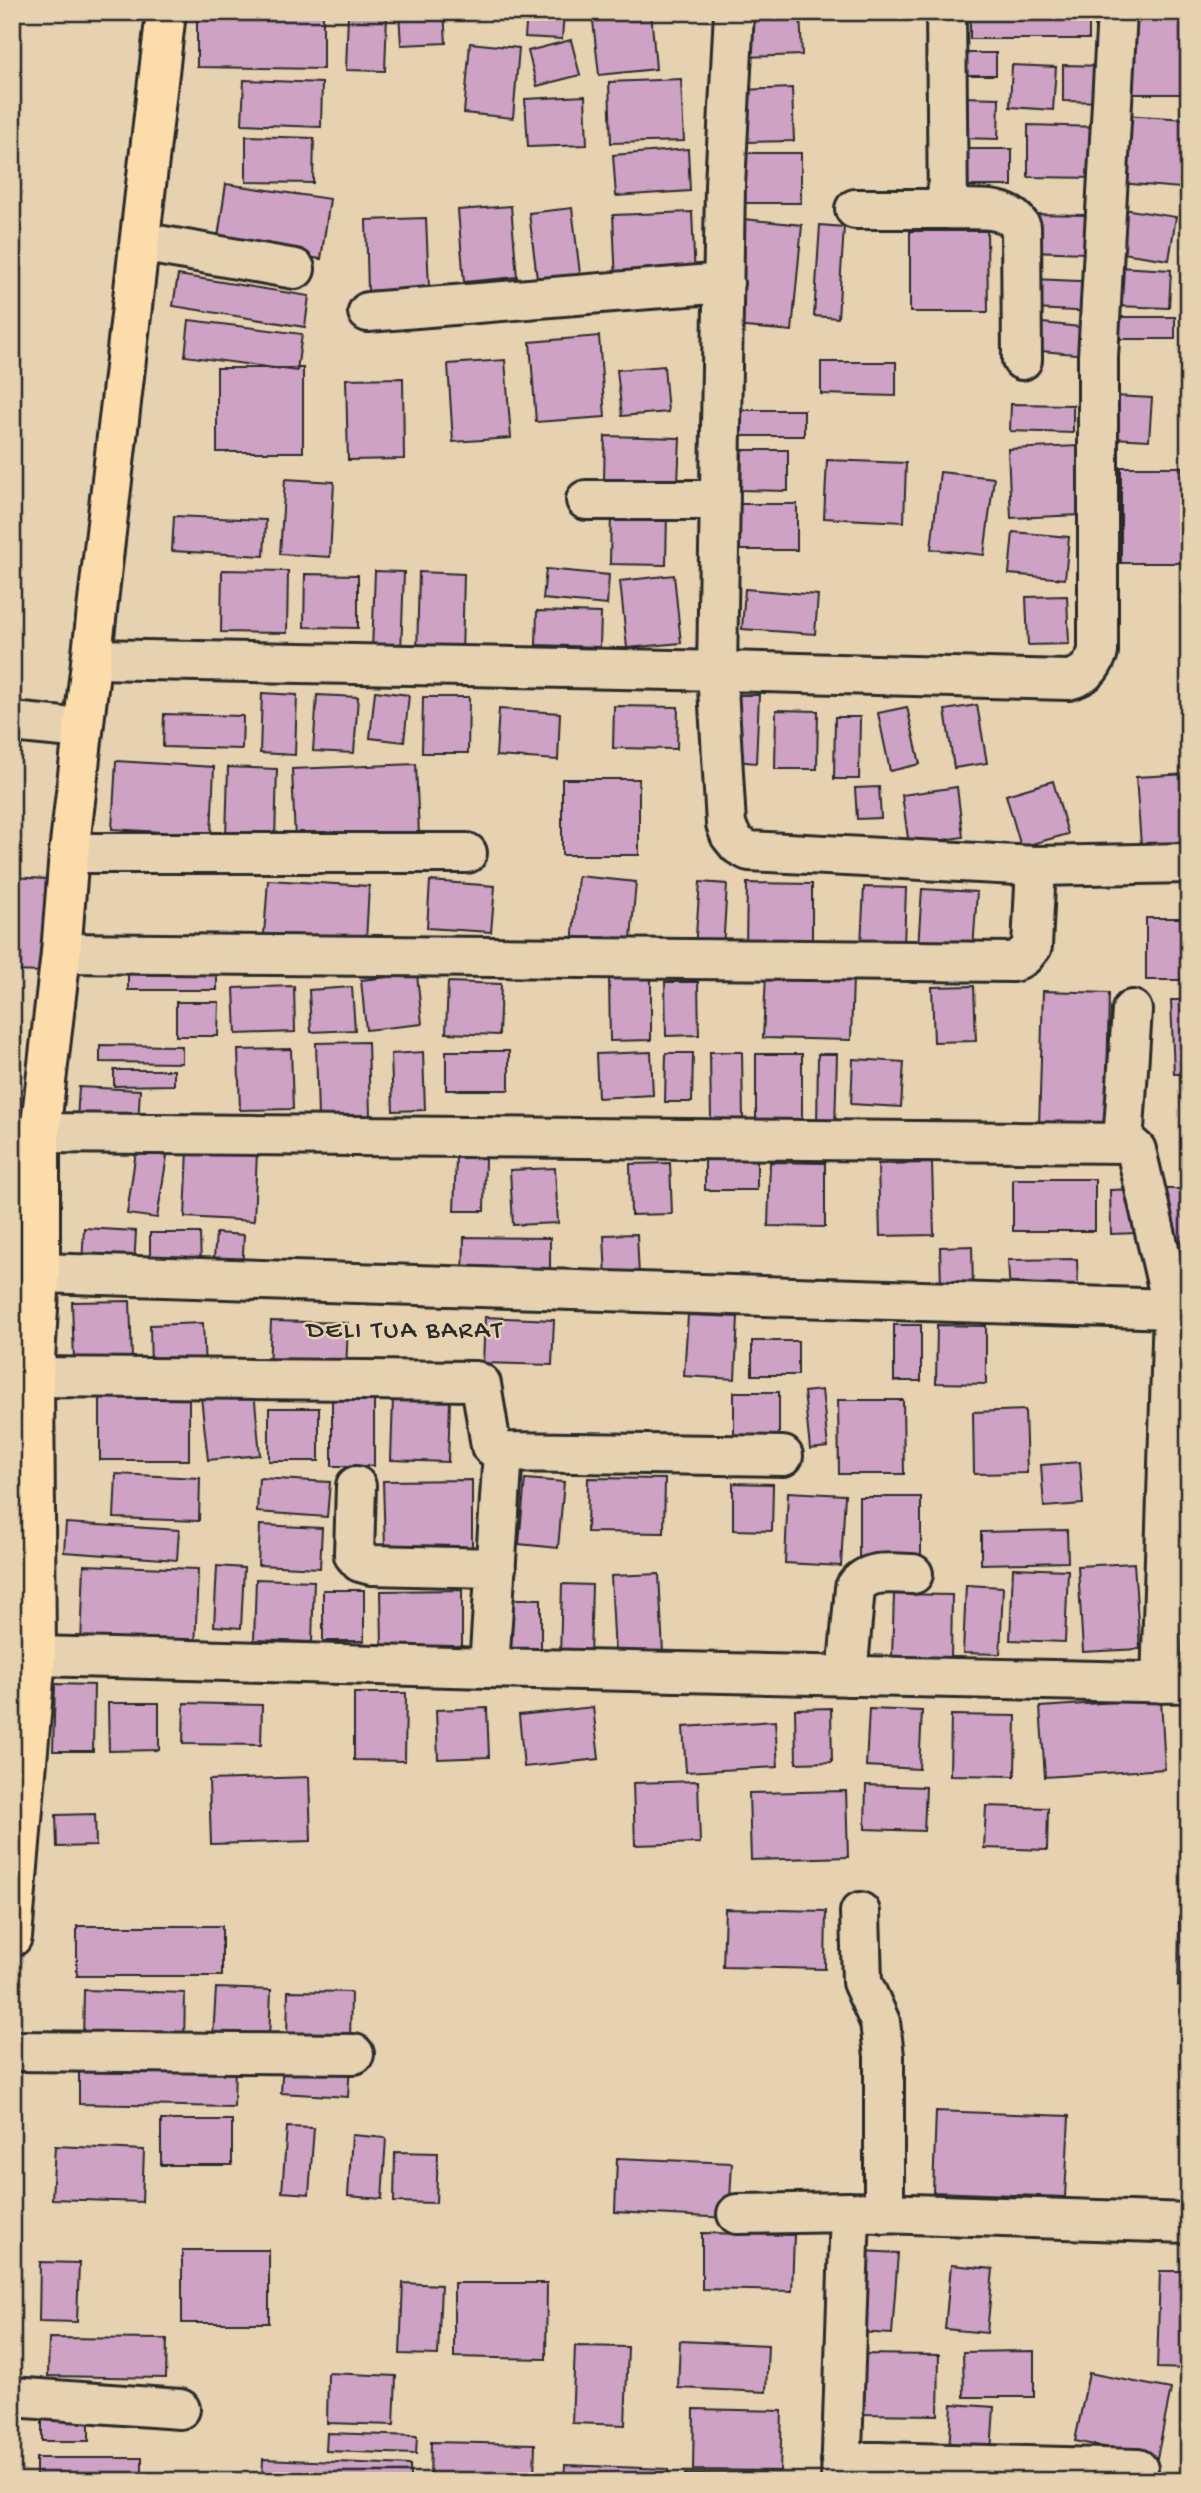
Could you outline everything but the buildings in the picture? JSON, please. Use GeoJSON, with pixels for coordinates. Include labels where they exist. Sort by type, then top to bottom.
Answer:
{"type":"FeatureCollection","features":[{"type":"Feature","properties":{"kind":"main road"},"geometry":{"type":"LineString","coordinates":[[12,1937],[36,1656],[24,1528],[40,1273],[40,1132],[61,953],[69,853],[166,12]]}},
{"type":"Feature","properties":{"kind":"street"},"geometry":{"type":"LineString","coordinates":[[734,12],[725,185],[717,671],[726,824],[730,835],[738,845],[749,851],[1037,866],[1189,863]]}},
{"type":"Feature","properties":{"kind":"street"},"geometry":{"type":"LineString","coordinates":[[946,12],[948,209]]}},
{"type":"Feature","properties":{"kind":"street"},"geometry":{"type":"LineString","coordinates":[[92,659],[1068,680],[1088,671],[1098,652],[1098,357],[1117,12]]}},
{"type":"Feature","properties":{"kind":"street"},"geometry":{"type":"LineString","coordinates":[[855,209],[984,209],[1002,213],[1017,221],[1021,227],[1022,360]]}},
{"type":"Feature","properties":{"kind":"street"},"geometry":{"type":"LineString","coordinates":[[140,242],[295,270]]}},
{"type":"Feature","properties":{"kind":"street"},"geometry":{"type":"LineString","coordinates":[[368,312],[724,284]]}},
{"type":"Feature","properties":{"kind":"street"},"geometry":{"type":"LineString","coordinates":[[586,500],[720,500]]}},
{"type":"Feature","properties":{"kind":"street"},"geometry":{"type":"LineString","coordinates":[[12,722],[83,729]]}},
{"type":"Feature","properties":{"kind":"street"},"geometry":{"type":"LineString","coordinates":[[69,853],[467,853]]}},
{"type":"Feature","properties":{"kind":"street"},"geometry":{"type":"LineString","coordinates":[[61,953],[1013,962],[1024,956],[1032,946],[1037,866]]}},
{"type":"Feature","properties":{"kind":"street"},"geometry":{"type":"LineString","coordinates":[[1123,1143],[1132,1010]]}},
{"type":"Feature","properties":{"kind":"street"},"geometry":{"type":"LineString","coordinates":[[36,1656],[1175,1683],[1173,1309],[1136,1150],[1128,1143],[40,1132]]}},
{"type":"Feature","properties":{"kind":"street"},"geometry":{"type":"LineString","coordinates":[[40,1273],[1173,1309]]}},
{"type":"Feature","properties":{"kind":"street"},"geometry":{"type":"LineString","coordinates":[[34,1377],[476,1381],[481,1384],[491,1446],[503,1452],[783,1456]]}},
{"type":"Feature","properties":{"kind":"street"},"geometry":{"type":"LineString","coordinates":[[489,1668],[503,1452]]}},
{"type":"Feature","properties":{"kind":"street"},"geometry":{"type":"LineString","coordinates":[[356,1486],[354,1555],[360,1562],[371,1565],[496,1568]]}},
{"type":"Feature","properties":{"kind":"street"},"geometry":{"type":"LineString","coordinates":[[847,1676],[855,1588],[871,1574],[913,1574]]}},
{"type":"Feature","properties":{"kind":"street"},"geometry":{"type":"LineString","coordinates":[[860,1912],[862,1982],[880,2022],[884,2056],[841,2471],[1138,2469]]}},
{"type":"Feature","properties":{"kind":"street"},"geometry":{"type":"LineString","coordinates":[[12,2051],[354,2054]]}},
{"type":"Feature","properties":{"kind":"street"},"geometry":{"type":"LineString","coordinates":[[737,2214],[867,2213],[1189,2223]]}},
{"type":"Feature","properties":{"kind":"street"},"geometry":{"type":"LineString","coordinates":[[12,2397],[180,2409]]}},
{"type":"Feature","properties":{"kind":"district","name":"DELI TUA BARAT"},"geometry":{"type":"Point","coordinates":[405,1332]}}]}
